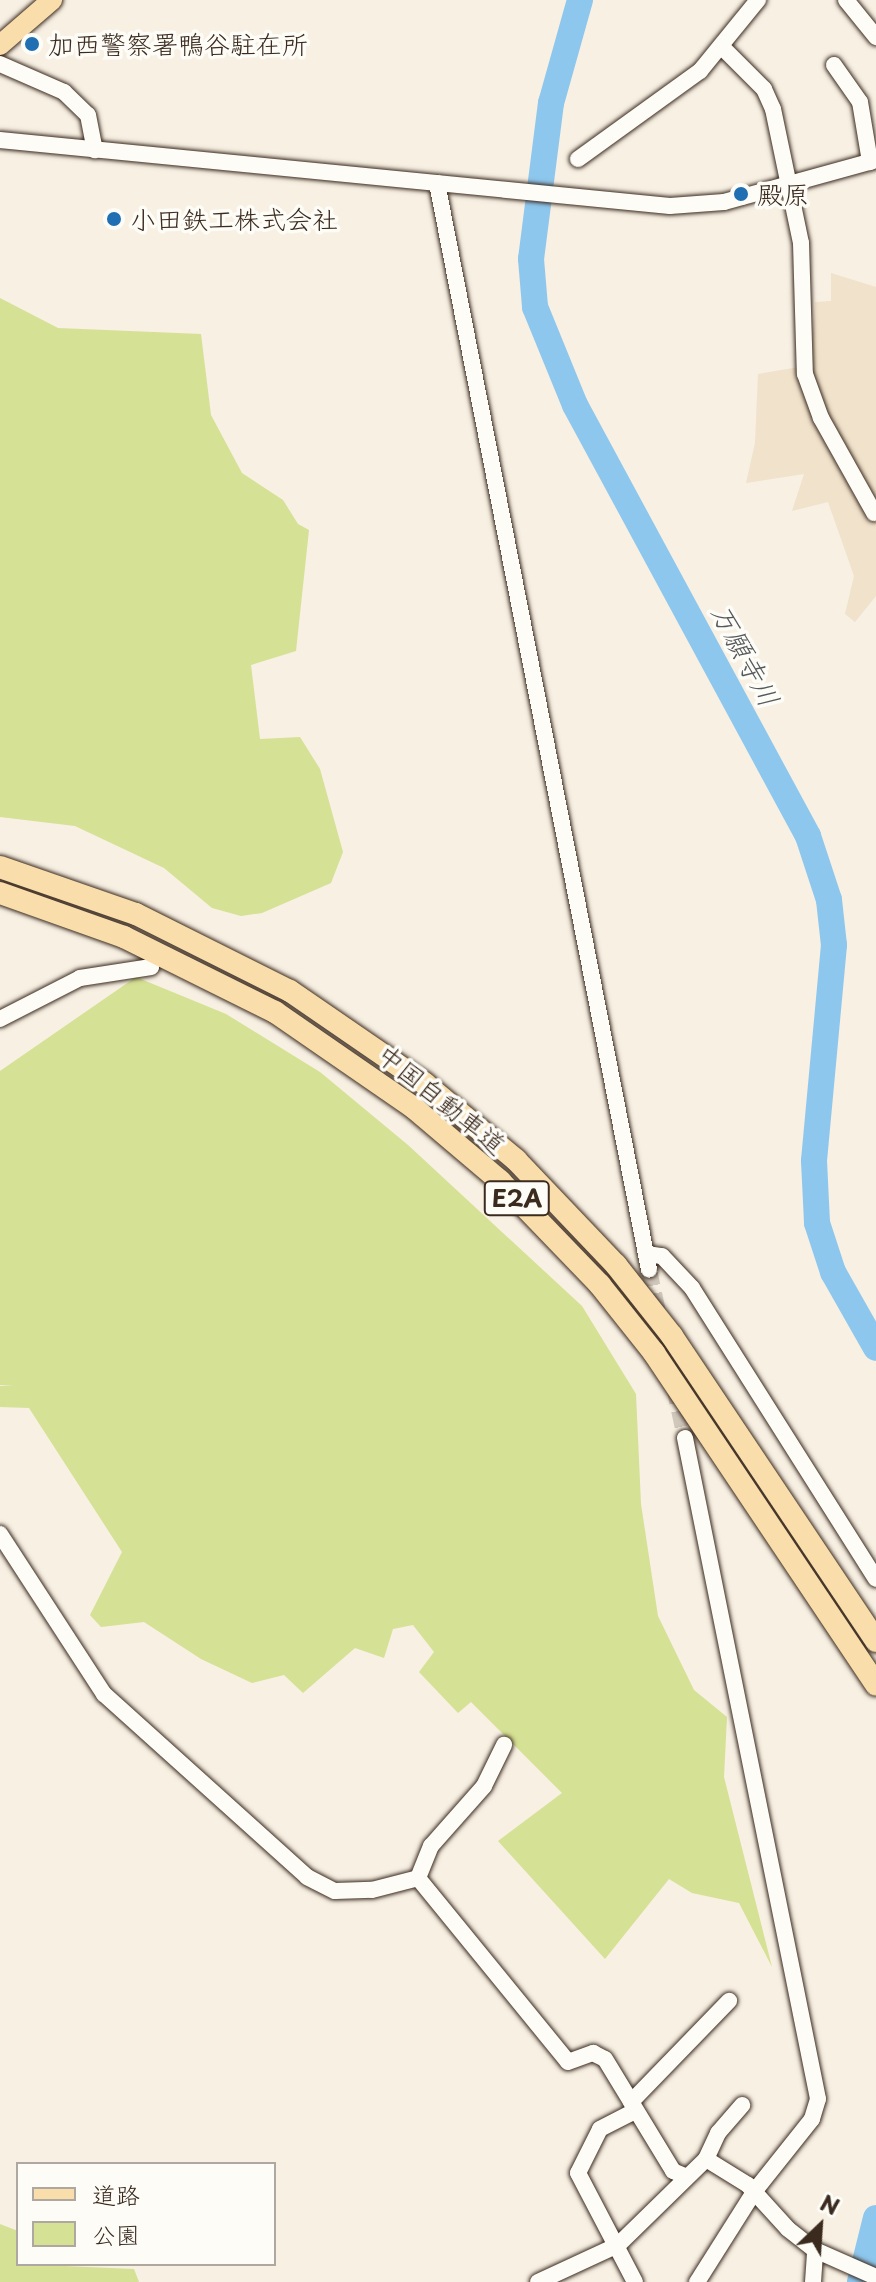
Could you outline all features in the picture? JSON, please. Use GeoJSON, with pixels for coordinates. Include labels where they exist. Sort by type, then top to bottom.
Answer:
{"type":"FeatureCollection","features":[{"type":"Feature","properties":{"kind":"highway","name":"中国自動車道"},"geometry":{"type":"LineString","coordinates":[[0,867],[136,914],[290,991],[387,1055],[506,1150],[616,1265],[672,1336],[876,1641]]}},
{"type":"Feature","properties":{"kind":"highway","name":"中国自動車道"},"geometry":{"type":"LineString","coordinates":[[0,893],[124,937],[275,1012],[414,1108],[489,1171],[544,1224],[654,1353],[876,1684]]}},
{"type":"Feature","properties":{"kind":"main road"},"geometry":{"type":"LineString","coordinates":[[0,45],[52,0]]}},
{"type":"Feature","properties":{"kind":"street"},"geometry":{"type":"LineString","coordinates":[[578,159],[700,71],[723,48],[758,0]]}},
{"type":"Feature","properties":{"kind":"street"},"geometry":{"type":"LineString","coordinates":[[846,0],[876,37]]}},
{"type":"Feature","properties":{"kind":"street"},"geometry":{"type":"LineString","coordinates":[[723,48],[764,89],[791,184],[804,278],[805,374],[821,418],[874,513]]}},
{"type":"Feature","properties":{"kind":"street"},"geometry":{"type":"LineString","coordinates":[[0,64],[64,92],[88,115],[95,150]]}},
{"type":"Feature","properties":{"kind":"street"},"geometry":{"type":"LineString","coordinates":[[0,140],[670,206],[724,202],[873,161],[860,102],[834,65]]}},
{"type":"Feature","properties":{"kind":"street"},"geometry":{"type":"LineString","coordinates":[[437,183],[648,1262],[662,1256],[692,1288],[876,1579]]}},
{"type":"Feature","properties":{"kind":"street"},"geometry":{"type":"LineString","coordinates":[[0,1019],[80,978],[151,967]]}},
{"type":"Feature","properties":{"kind":"street"},"geometry":{"type":"LineString","coordinates":[[685,1438],[818,2099],[812,2119],[754,2192],[697,2282]]}},
{"type":"Feature","properties":{"kind":"street"},"geometry":{"type":"LineString","coordinates":[[0,1534],[104,1694],[307,1877],[335,1891],[356,1892],[418,1878]]}},
{"type":"Feature","properties":{"kind":"street"},"geometry":{"type":"LineString","coordinates":[[418,1878],[431,1846],[484,1786],[504,1745]]}},
{"type":"Feature","properties":{"kind":"street"},"geometry":{"type":"LineString","coordinates":[[418,1878],[568,2062],[593,2053],[605,2059],[673,2171],[685,2176]]}},
{"type":"Feature","properties":{"kind":"street"},"geometry":{"type":"LineString","coordinates":[[635,2282],[578,2173],[600,2129],[632,2107],[729,2001]]}},
{"type":"Feature","properties":{"kind":"street"},"geometry":{"type":"LineString","coordinates":[[550,2279],[618,2245],[674,2195],[685,2176],[706,2159],[718,2133],[742,2105]]}},
{"type":"Feature","properties":{"kind":"street"},"geometry":{"type":"LineString","coordinates":[[706,2159],[754,2192],[821,2252],[876,2277]]}},
{"type":"Feature","properties":{"kind":"street"},"geometry":{"type":"LineString","coordinates":[[813,2282],[821,2252]]}},
{"type":"Feature","properties":{"kind":"shaded area"},"geometry":{"type":"Polygon","coordinates":[[[831,273],[876,287],[876,596],[855,622],[845,614],[854,576],[828,502],[792,511],[804,474],[746,483],[755,443],[758,374],[811,365],[815,302],[831,301],[831,273]]]}},
{"type":"Feature","properties":{"kind":"green space"},"geometry":{"type":"Polygon","coordinates":[[[0,298],[58,328],[201,334],[211,415],[242,473],[283,500],[298,524],[309,530],[296,651],[251,665],[260,739],[300,737],[320,769],[343,852],[331,883],[262,913],[241,916],[212,908],[164,868],[75,826],[0,817],[0,298]]]}},
{"type":"Feature","properties":{"kind":"green space"},"geometry":{"type":"Polygon","coordinates":[[[136,977],[226,1014],[320,1072],[408,1145],[582,1306],[636,1394],[641,1504],[658,1616],[694,1690],[727,1717],[724,1777],[772,1967],[739,1903],[692,1893],[669,1879],[605,1959],[498,1841],[562,1793],[471,1702],[458,1713],[419,1672],[434,1652],[413,1625],[393,1629],[384,1658],[355,1648],[303,1693],[284,1675],[252,1683],[201,1659],[144,1622],[101,1627],[90,1615],[122,1552],[29,1408],[0,1407],[0,1386],[13,1386],[0,1385],[0,1071],[136,977]]]}},
{"type":"Feature","properties":{"kind":"green space"},"geometry":{"type":"Polygon","coordinates":[[[0,2224],[16,2230],[16,2266],[134,2269],[139,2282],[0,2282],[0,2224]]]}},
{"type":"Feature","properties":{"kind":"waterway","name":"万願寺川"},"geometry":{"type":"LineString","coordinates":[[580,0],[551,103],[531,259],[535,307],[575,405],[808,836],[829,900],[834,945],[814,1161],[817,1223],[833,1272],[876,1348]]}},
{"type":"Feature","properties":{"kind":"waterway","name":"万願寺川"},"geometry":{"type":"LineString","coordinates":[[860,2282],[876,2218]]}},
{"type":"Feature","properties":{"kind":"tunnel"},"geometry":{"type":"LineString","coordinates":[[649,1270],[685,1438]]}},
{"type":"Feature","properties":{"kind":"place","name":"加西警察署鴨谷駐在所"},"geometry":{"type":"Point","coordinates":[32,44]}},
{"type":"Feature","properties":{"kind":"place","name":"殿原"},"geometry":{"type":"Point","coordinates":[741,194]}},
{"type":"Feature","properties":{"kind":"place","name":"小田鉄工株式会社"},"geometry":{"type":"Point","coordinates":[114,219]}}]}
